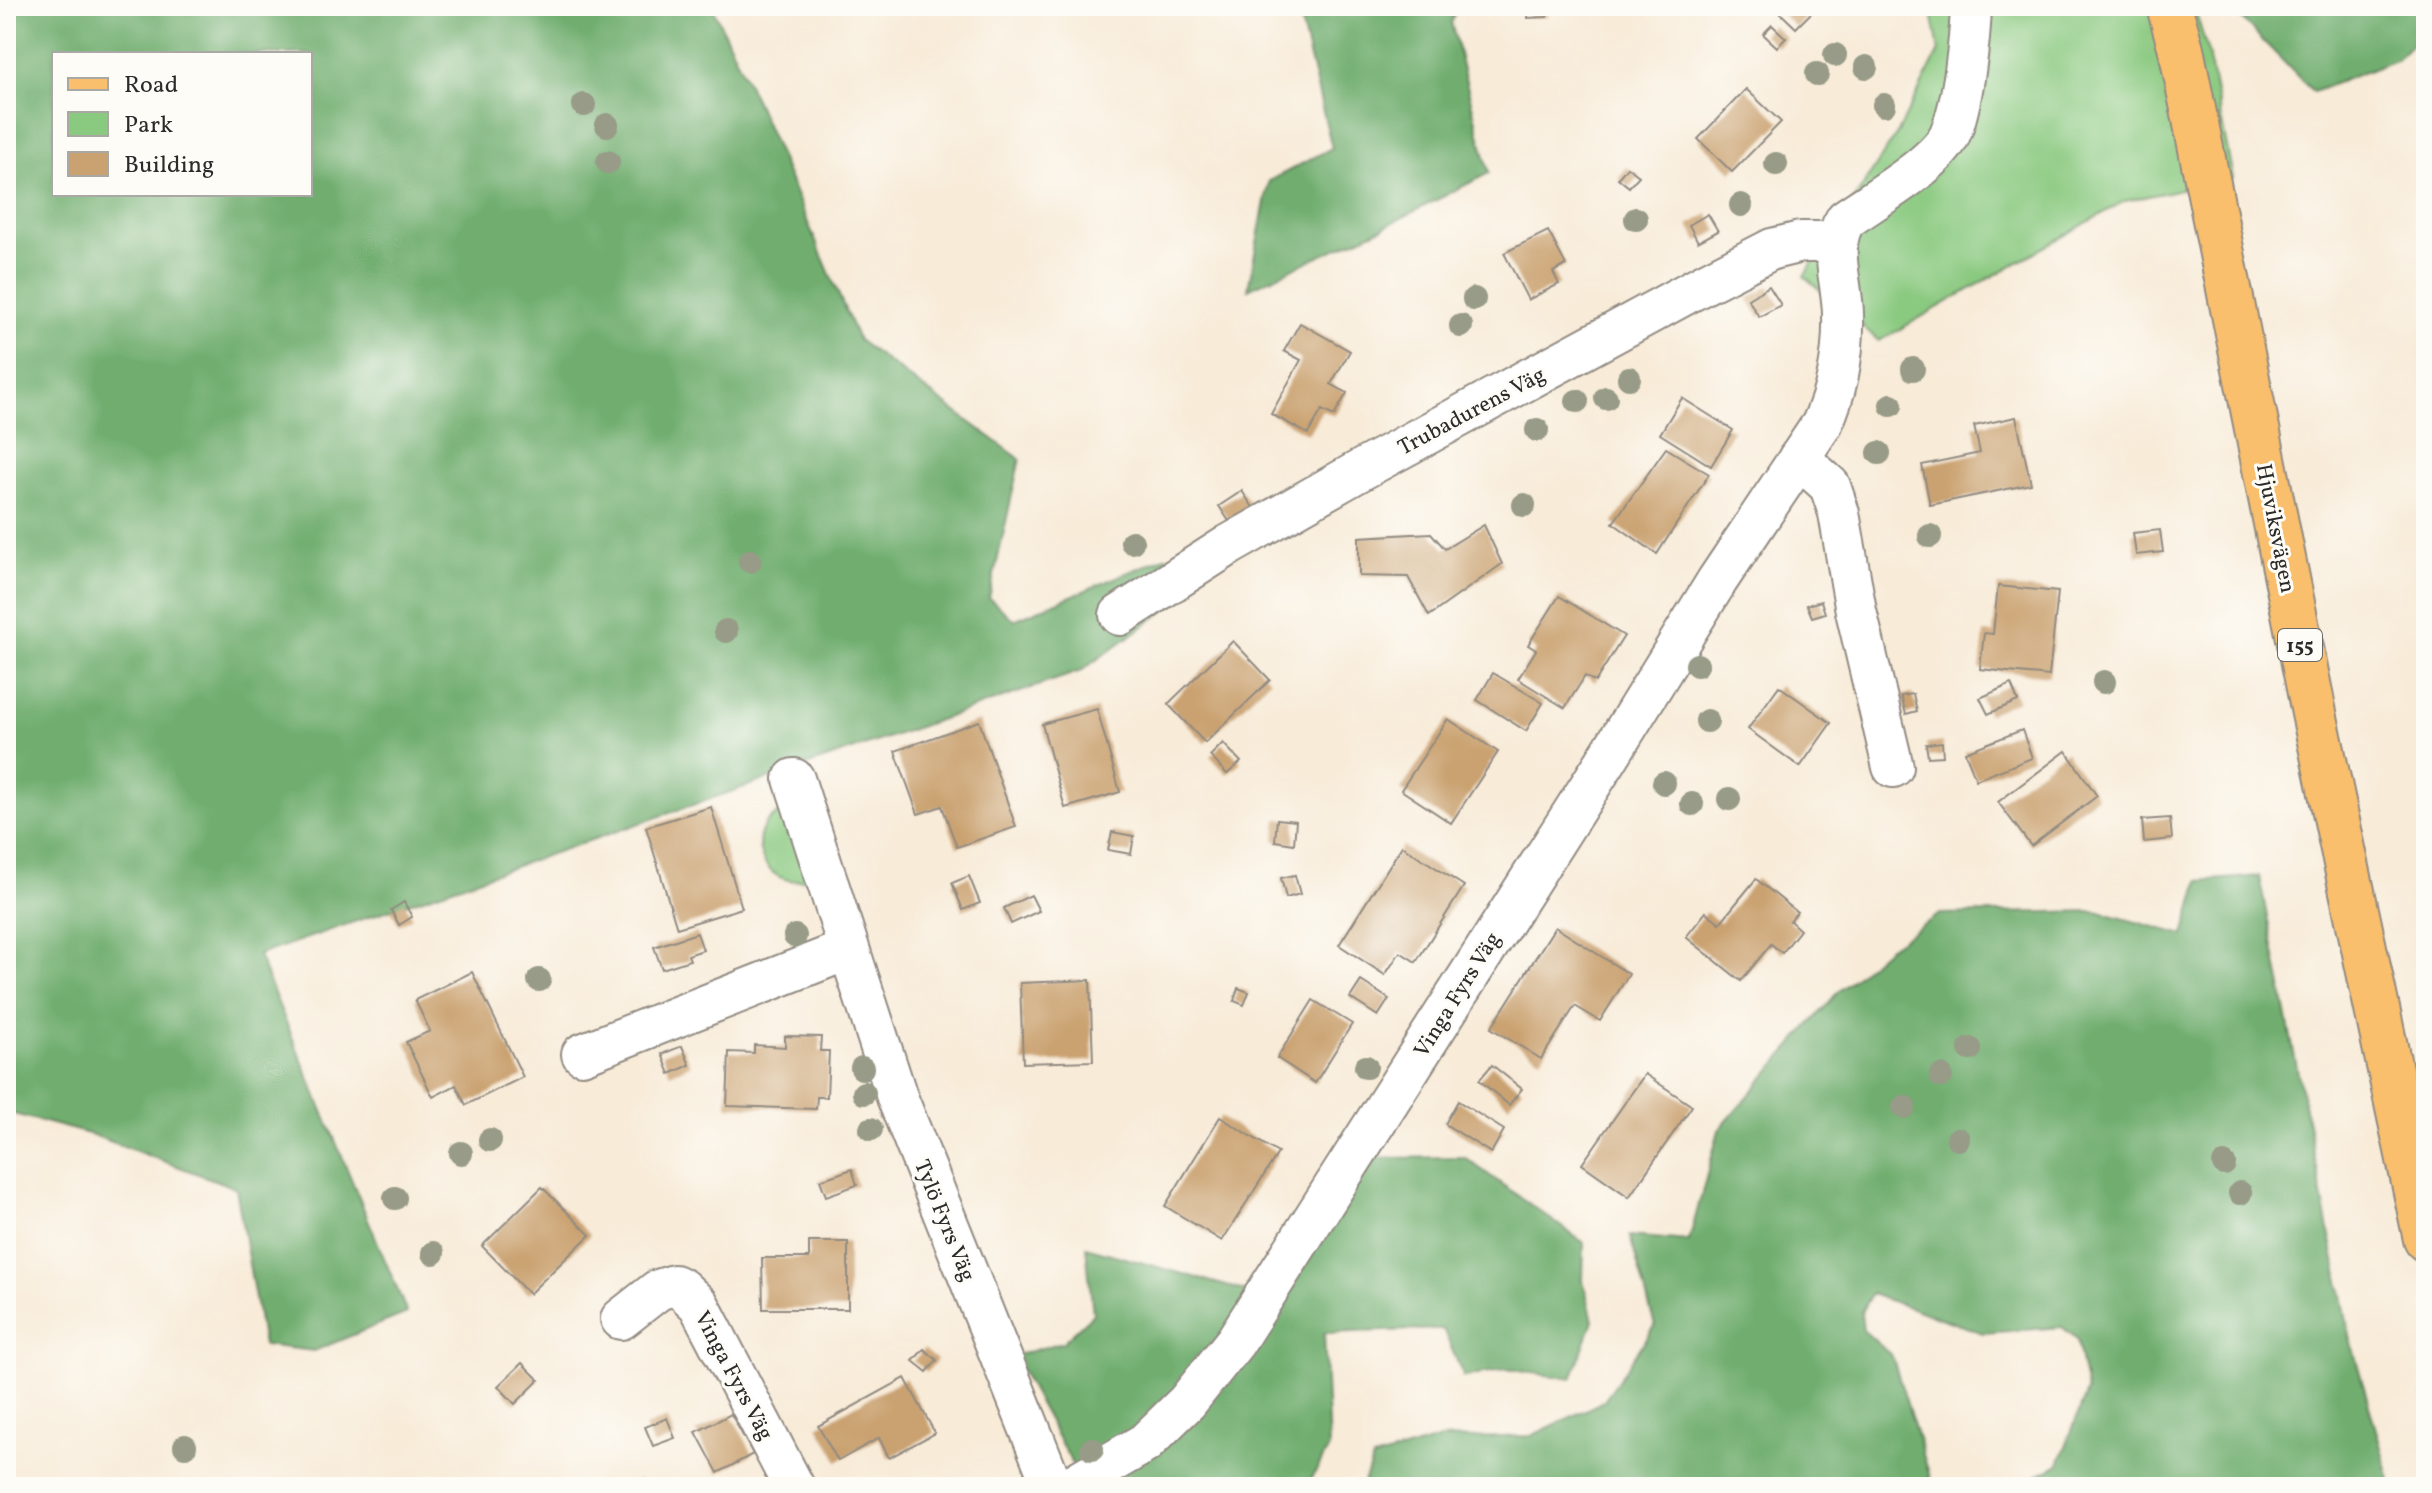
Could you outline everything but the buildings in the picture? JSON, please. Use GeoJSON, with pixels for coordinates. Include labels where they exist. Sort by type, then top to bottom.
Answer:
{"type":"FeatureCollection","features":[{"type":"Feature","properties":{"kind":"main road","name":"Hjuviksvägen"},"geometry":{"type":"LineString","coordinates":[[2169,6],[2181,49],[2314,713],[2426,1239]]}},
{"type":"Feature","properties":{"kind":"street"},"geometry":{"type":"LineString","coordinates":[[1835,242],[1846,219],[1914,172],[1950,135],[1963,76],[1971,6]]}},
{"type":"Feature","properties":{"kind":"street","name":"Vinga Fyrs Väg"},"geometry":{"type":"LineString","coordinates":[[1069,1487],[1145,1443],[1187,1402],[1235,1342],[1606,761],[1717,581],[1822,424],[1840,373],[1843,316],[1835,242]]}},
{"type":"Feature","properties":{"kind":"street","name":"Trubadurens Väg"},"geometry":{"type":"LineString","coordinates":[[1120,615],[1229,545],[1359,471],[1745,263],[1787,244],[1835,242]]}},
{"type":"Feature","properties":{"kind":"street"},"geometry":{"type":"LineString","coordinates":[[1799,458],[1830,486],[1839,513],[1859,624],[1893,767]]}},
{"type":"Feature","properties":{"kind":"street","name":"Tylö Fyrs Väg"},"geometry":{"type":"LineString","coordinates":[[794,779],[897,1097],[1053,1487]]}},
{"type":"Feature","properties":{"kind":"street"},"geometry":{"type":"LineString","coordinates":[[582,1054],[849,949]]}},
{"type":"Feature","properties":{"kind":"street","name":"Vinga Fyrs Väg"},"geometry":{"type":"LineString","coordinates":[[621,1319],[658,1290],[674,1285],[699,1305],[794,1487]]}},
{"type":"Feature","properties":{"kind":"green space"},"geometry":{"type":"Polygon","coordinates":[[[6,6],[712,6],[858,340],[1020,459],[989,598],[1014,620],[1167,556],[1192,593],[1081,671],[258,955],[407,1313],[314,1351],[263,1345],[236,1188],[93,1135],[6,1112],[6,6]]]}},
{"type":"Feature","properties":{"kind":"green space"},"geometry":{"type":"Polygon","coordinates":[[[1297,6],[1458,6],[1451,22],[1489,173],[1384,227],[1248,289],[1269,181],[1332,148],[1297,6]]]}},
{"type":"Feature","properties":{"kind":"green space"},"geometry":{"type":"Polygon","coordinates":[[[1931,6],[2194,6],[2208,53],[2233,178],[2125,201],[1879,341],[1804,276],[1898,132],[1939,51],[1931,6]]]}},
{"type":"Feature","properties":{"kind":"green space"},"geometry":{"type":"Polygon","coordinates":[[[2229,6],[2426,6],[2426,30],[2396,60],[2313,92],[2229,6]]]}},
{"type":"Feature","properties":{"kind":"green space"},"geometry":{"type":"Polygon","coordinates":[[[784,811],[808,878],[792,880],[779,877],[762,857],[759,844],[762,831],[770,819],[784,811]]]}},
{"type":"Feature","properties":{"kind":"green space"},"geometry":{"type":"Polygon","coordinates":[[[2259,876],[2351,1341],[2392,1487],[2015,1487],[2059,1464],[2087,1391],[2077,1339],[2062,1327],[1983,1333],[1871,1294],[1861,1312],[1863,1330],[1892,1356],[1932,1483],[1922,1487],[1362,1487],[1373,1459],[1441,1439],[1531,1436],[1604,1401],[1655,1326],[1630,1236],[1689,1241],[1719,1130],[1837,993],[1888,948],[1940,914],[2096,911],[2184,935],[2199,881],[2259,876]]]}},
{"type":"Feature","properties":{"kind":"green space"},"geometry":{"type":"Polygon","coordinates":[[[1464,1157],[1584,1243],[1583,1281],[1593,1320],[1572,1379],[1506,1369],[1464,1377],[1443,1329],[1324,1333],[1329,1448],[1307,1487],[1085,1487],[1013,1356],[1063,1342],[1093,1314],[1086,1247],[1270,1298],[1377,1158],[1464,1157]]]}}]}
